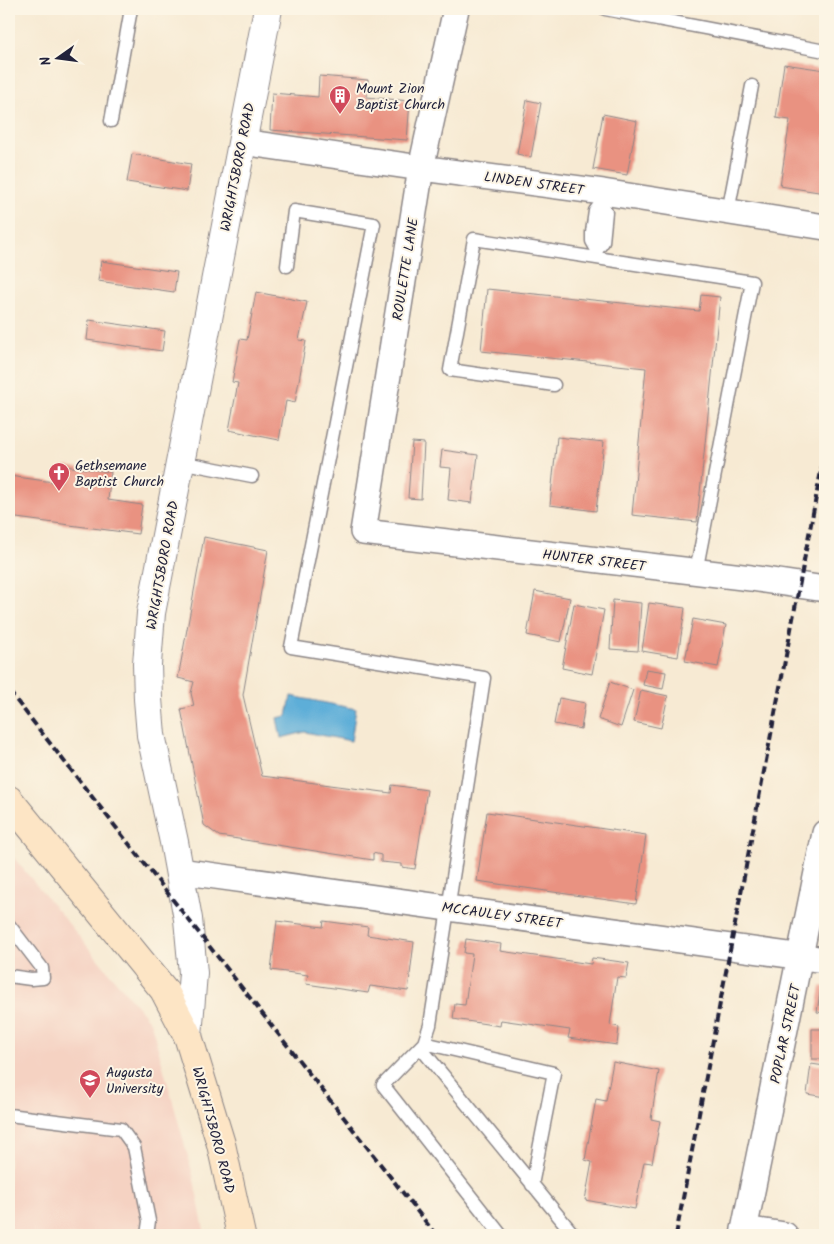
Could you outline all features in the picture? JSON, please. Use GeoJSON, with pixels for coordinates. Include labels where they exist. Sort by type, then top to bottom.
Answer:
{"type":"FeatureCollection","features":[{"type":"Feature","properties":{"kind":"main road"},"geometry":{"type":"LineString","coordinates":[[9,800],[164,990],[191,1045]]}},
{"type":"Feature","properties":{"kind":"main road","name":"WRIGHTSBORO ROAD"},"geometry":{"type":"LineString","coordinates":[[191,1045],[221,1144],[241,1235]]}},
{"type":"Feature","properties":{"kind":"street","name":"WRIGHTSBORO ROAD"},"geometry":{"type":"LineString","coordinates":[[191,1045],[194,973],[188,919],[151,736],[147,664],[151,613],[268,9]]}},
{"type":"Feature","properties":{"kind":"street","name":"ROULETTE LANE"},"geometry":{"type":"LineString","coordinates":[[363,532],[421,168],[456,9]]}},
{"type":"Feature","properties":{"kind":"street","name":"LINDEN STREET"},"geometry":{"type":"LineString","coordinates":[[242,142],[421,168],[602,198],[728,212],[825,227]]}},
{"type":"Feature","properties":{"kind":"street","name":"HUNTER STREET"},"geometry":{"type":"LineString","coordinates":[[363,532],[825,589]]}},
{"type":"Feature","properties":{"kind":"street","name":"POPLAR STREET"},"geometry":{"type":"LineString","coordinates":[[744,1232],[813,958],[825,833]]}},
{"type":"Feature","properties":{"kind":"street","name":"MCCAULEY STREET"},"geometry":{"type":"LineString","coordinates":[[179,871],[813,958]]}},
{"type":"Feature","properties":{"kind":"street"},"geometry":{"type":"LineString","coordinates":[[744,1232],[786,1235]]}},
{"type":"Feature","properties":{"kind":"lane"},"geometry":{"type":"LineString","coordinates":[[111,121],[131,9]]}},
{"type":"Feature","properties":{"kind":"lane"},"geometry":{"type":"LineString","coordinates":[[605,9],[825,51]]}},
{"type":"Feature","properties":{"kind":"lane"},"geometry":{"type":"LineString","coordinates":[[728,212],[752,86]]}},
{"type":"Feature","properties":{"kind":"lane"},"geometry":{"type":"LineString","coordinates":[[596,254],[603,242],[606,212],[602,198]]}},
{"type":"Feature","properties":{"kind":"lane"},"geometry":{"type":"LineString","coordinates":[[287,266],[294,211],[374,224],[291,647],[484,678],[430,1025],[422,1046],[383,1085],[501,1235]]}},
{"type":"Feature","properties":{"kind":"lane"},"geometry":{"type":"LineString","coordinates":[[554,385],[450,370],[474,239],[596,254],[752,282],[696,572]]}},
{"type":"Feature","properties":{"kind":"lane"},"geometry":{"type":"LineString","coordinates":[[180,462],[252,476]]}},
{"type":"Feature","properties":{"kind":"lane"},"geometry":{"type":"LineString","coordinates":[[9,925],[42,968],[43,978],[31,979],[9,976]]}},
{"type":"Feature","properties":{"kind":"lane"},"geometry":{"type":"LineString","coordinates":[[422,1046],[554,1073],[532,1185]]}},
{"type":"Feature","properties":{"kind":"lane"},"geometry":{"type":"LineString","coordinates":[[422,1046],[574,1235]]}},
{"type":"Feature","properties":{"kind":"lane"},"geometry":{"type":"LineString","coordinates":[[9,1115],[121,1129],[134,1147],[149,1221],[148,1235]]}},
{"type":"Feature","properties":{"kind":"shaded area","name":"Augusta University"},"geometry":{"type":"Polygon","coordinates":[[[9,852],[151,1023],[193,1175],[205,1235],[9,1235],[9,852]]]}},
{"type":"Feature","properties":{"kind":"water"},"geometry":{"type":"Polygon","coordinates":[[[291,696],[356,709],[351,741],[305,732],[281,738],[277,718],[287,716],[291,696]]]}},
{"type":"Feature","properties":{"kind":"building"},"geometry":{"type":"Polygon","coordinates":[[[784,64],[825,70],[825,193],[780,186],[790,120],[776,118],[784,64]]]}},
{"type":"Feature","properties":{"kind":"building","name":"Mount Zion Baptist Church"},"geometry":{"type":"Polygon","coordinates":[[[319,76],[368,80],[367,97],[410,101],[407,140],[270,130],[272,93],[318,97],[319,76]]]}},
{"type":"Feature","properties":{"kind":"building"},"geometry":{"type":"Polygon","coordinates":[[[527,100],[541,103],[531,157],[517,154],[527,100]]]}},
{"type":"Feature","properties":{"kind":"building"},"geometry":{"type":"Polygon","coordinates":[[[603,114],[637,121],[627,175],[593,169],[603,114]]]}},
{"type":"Feature","properties":{"kind":"building"},"geometry":{"type":"Polygon","coordinates":[[[132,154],[191,164],[187,191],[127,182],[132,154]]]}},
{"type":"Feature","properties":{"kind":"building"},"geometry":{"type":"Polygon","coordinates":[[[101,261],[177,272],[174,292],[98,281],[101,261]]]}},
{"type":"Feature","properties":{"kind":"building"},"geometry":{"type":"Polygon","coordinates":[[[487,289],[699,311],[701,295],[720,297],[697,522],[632,515],[646,368],[481,351],[487,289]]]}},
{"type":"Feature","properties":{"kind":"building"},"geometry":{"type":"Polygon","coordinates":[[[256,292],[307,302],[299,340],[306,341],[295,403],[286,401],[279,440],[229,430],[238,383],[232,382],[240,339],[247,340],[256,292]]]}},
{"type":"Feature","properties":{"kind":"building"},"geometry":{"type":"Polygon","coordinates":[[[89,320],[165,331],[162,351],[87,340],[89,320]]]}},
{"type":"Feature","properties":{"kind":"building"},"geometry":{"type":"Polygon","coordinates":[[[557,437],[604,442],[596,511],[550,505],[557,437]]]}},
{"type":"Feature","properties":{"kind":"building"},"geometry":{"type":"Polygon","coordinates":[[[412,442],[424,443],[421,499],[408,498],[412,442]]]}},
{"type":"Feature","properties":{"kind":"building"},"geometry":{"type":"Polygon","coordinates":[[[442,450],[478,455],[472,503],[448,500],[451,468],[440,467],[442,450]]]}},
{"type":"Feature","properties":{"kind":"building","name":"Gethsemane Baptist Church"},"geometry":{"type":"Polygon","coordinates":[[[64,466],[111,472],[108,500],[142,505],[138,534],[9,517],[9,476],[61,483],[64,466]]]}},
{"type":"Feature","properties":{"kind":"building"},"geometry":{"type":"Polygon","coordinates":[[[204,537],[268,550],[243,695],[262,776],[391,793],[392,785],[427,790],[415,869],[402,867],[402,864],[381,862],[381,855],[373,853],[373,860],[219,836],[204,825],[181,709],[194,706],[191,693],[194,682],[178,678],[204,537]]]}},
{"type":"Feature","properties":{"kind":"building"},"geometry":{"type":"Polygon","coordinates":[[[535,591],[570,598],[561,642],[527,635],[535,591]]]}},
{"type":"Feature","properties":{"kind":"building"},"geometry":{"type":"Polygon","coordinates":[[[613,600],[641,603],[638,651],[610,649],[613,600]]]}},
{"type":"Feature","properties":{"kind":"building"},"geometry":{"type":"Polygon","coordinates":[[[649,603],[685,608],[678,657],[642,651],[649,603]]]}},
{"type":"Feature","properties":{"kind":"building"},"geometry":{"type":"Polygon","coordinates":[[[574,604],[604,610],[592,674],[562,668],[574,604]]]}},
{"type":"Feature","properties":{"kind":"building"},"geometry":{"type":"Polygon","coordinates":[[[693,619],[726,625],[718,667],[685,661],[693,619]]]}},
{"type":"Feature","properties":{"kind":"building"},"geometry":{"type":"Polygon","coordinates":[[[646,669],[666,672],[663,689],[643,685],[646,669]]]}},
{"type":"Feature","properties":{"kind":"building"},"geometry":{"type":"Polygon","coordinates":[[[610,682],[633,690],[621,727],[598,719],[610,682]]]}},
{"type":"Feature","properties":{"kind":"building"},"geometry":{"type":"Polygon","coordinates":[[[641,690],[668,696],[661,728],[634,722],[641,690]]]}},
{"type":"Feature","properties":{"kind":"building"},"geometry":{"type":"Polygon","coordinates":[[[559,698],[585,703],[581,729],[554,724],[559,698]]]}},
{"type":"Feature","properties":{"kind":"building"},"geometry":{"type":"Polygon","coordinates":[[[487,812],[646,835],[636,904],[477,881],[487,812]]]}},
{"type":"Feature","properties":{"kind":"building"},"geometry":{"type":"Polygon","coordinates":[[[277,921],[323,927],[324,921],[368,927],[367,935],[414,942],[408,991],[370,986],[368,993],[306,984],[308,975],[271,970],[277,921]]]}},
{"type":"Feature","properties":{"kind":"building"},"geometry":{"type":"Polygon","coordinates":[[[466,939],[501,944],[500,951],[591,964],[592,958],[629,963],[626,978],[617,977],[610,1025],[619,1027],[617,1045],[568,1038],[570,1030],[501,1020],[500,1026],[453,1019],[455,1004],[465,1005],[472,954],[464,953],[466,939]]]}},
{"type":"Feature","properties":{"kind":"building"},"geometry":{"type":"Polygon","coordinates":[[[821,986],[825,987],[825,1013],[817,1012],[821,986]]]}},
{"type":"Feature","properties":{"kind":"building"},"geometry":{"type":"Polygon","coordinates":[[[812,1029],[825,1029],[825,1059],[812,1059],[812,1029]]]}},
{"type":"Feature","properties":{"kind":"building"},"geometry":{"type":"Polygon","coordinates":[[[613,1062],[659,1071],[651,1119],[660,1121],[652,1163],[644,1162],[635,1209],[585,1200],[592,1162],[585,1160],[596,1099],[606,1101],[613,1062]]]}},
{"type":"Feature","properties":{"kind":"building"},"geometry":{"type":"Polygon","coordinates":[[[811,1064],[825,1066],[825,1097],[807,1094],[811,1064]]]}},
{"type":"Feature","properties":{"kind":"railway"},"geometry":{"type":"LineString","coordinates":[[676,1235],[825,450]]}},
{"type":"Feature","properties":{"kind":"railway"},"geometry":{"type":"LineString","coordinates":[[9,691],[436,1235]]}},
{"type":"Feature","properties":{"kind":"place","name":"Mount Zion Baptist Church"},"geometry":{"type":"Point","coordinates":[340,115]}},
{"type":"Feature","properties":{"kind":"place","name":"Gethsemane Baptist Church"},"geometry":{"type":"Point","coordinates":[59,492]}},
{"type":"Feature","properties":{"kind":"place","name":"Augusta University"},"geometry":{"type":"Point","coordinates":[90,1099]}}]}
